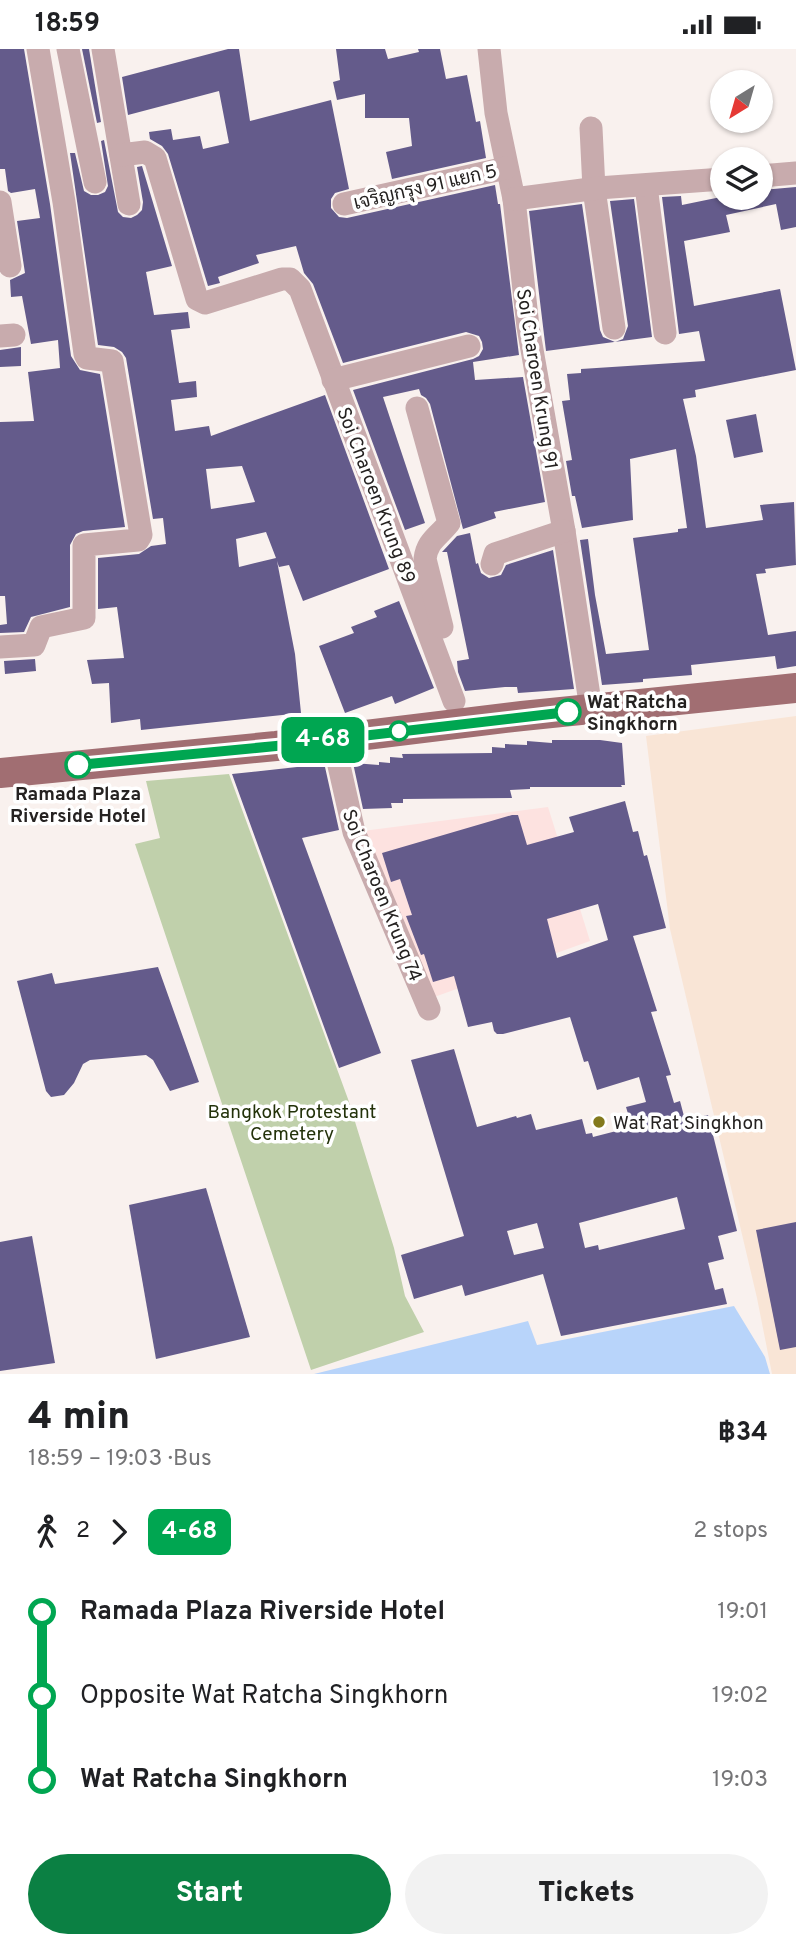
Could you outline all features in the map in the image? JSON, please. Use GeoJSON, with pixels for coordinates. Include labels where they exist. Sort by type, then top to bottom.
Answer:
{"type":"FeatureCollection","features":[{"type":"Feature","properties":{"kind":"main road"},"geometry":{"type":"LineString","coordinates":[[0,773],[333,739],[456,712],[591,709],[796,688]]}},
{"type":"Feature","properties":{"kind":"street"},"geometry":{"type":"LineString","coordinates":[[0,647],[34,645],[41,627],[84,618],[84,545],[138,540],[141,535],[112,361],[87,358],[85,354],[64,202],[38,49]]}},
{"type":"Feature","properties":{"kind":"street"},"geometry":{"type":"LineString","coordinates":[[68,49],[95,181]]}},
{"type":"Feature","properties":{"kind":"street"},"geometry":{"type":"LineString","coordinates":[[103,49],[129,204]]}},
{"type":"Feature","properties":{"kind":"street","name":"Soi Charoen Krung 91"},"geometry":{"type":"LineString","coordinates":[[489,49],[496,113],[514,198],[528,327],[564,531],[591,709]]}},
{"type":"Feature","properties":{"kind":"street"},"geometry":{"type":"LineString","coordinates":[[591,128],[594,189],[614,328]]}},
{"type":"Feature","properties":{"kind":"street","name":"Soi Charoen Krung 89"},"geometry":{"type":"LineString","coordinates":[[121,155],[145,152],[155,159],[197,299],[201,302],[282,279],[290,279],[300,289],[456,712]]}},
{"type":"Feature","properties":{"kind":"street","name":"เจริญกรุง 91 แยก 5"},"geometry":{"type":"LineString","coordinates":[[344,204],[506,167]]}},
{"type":"Feature","properties":{"kind":"street"},"geometry":{"type":"LineString","coordinates":[[773,175],[796,173]]}},
{"type":"Feature","properties":{"kind":"street"},"geometry":{"type":"LineString","coordinates":[[514,198],[710,180]]}},
{"type":"Feature","properties":{"kind":"street"},"geometry":{"type":"LineString","coordinates":[[646,185],[665,333]]}},
{"type":"Feature","properties":{"kind":"street"},"geometry":{"type":"LineString","coordinates":[[0,202],[10,266]]}},
{"type":"Feature","properties":{"kind":"street"},"geometry":{"type":"LineString","coordinates":[[332,380],[468,346]]}},
{"type":"Feature","properties":{"kind":"street"},"geometry":{"type":"LineString","coordinates":[[417,408],[449,523],[430,541],[425,559],[450,652],[456,690],[456,712]]}},
{"type":"Feature","properties":{"kind":"street"},"geometry":{"type":"LineString","coordinates":[[492,563],[495,554],[564,531]]}},
{"type":"Feature","properties":{"kind":"street","name":"Soi Charoen Krung 74"},"geometry":{"type":"LineString","coordinates":[[333,739],[354,832],[429,1009]]}},
{"type":"Feature","properties":{"kind":"shaded area"},"geometry":{"type":"Polygon","coordinates":[[[796,716],[796,1374],[772,1374],[757,1298],[670,929],[646,736],[796,716]]]}},
{"type":"Feature","properties":{"kind":"shaded area"},"geometry":{"type":"Polygon","coordinates":[[[548,807],[590,941],[426,1000],[355,832],[548,807]]]}},
{"type":"Feature","properties":{"kind":"green space","name":"Bangkok Protestant Cemetery"},"geometry":{"type":"Polygon","coordinates":[[[229,774],[348,1099],[394,1248],[405,1296],[424,1332],[311,1370],[135,844],[160,838],[146,781],[229,774]]]}},
{"type":"Feature","properties":{"kind":"water"},"geometry":{"type":"Polygon","coordinates":[[[734,1306],[765,1357],[770,1374],[314,1374],[528,1321],[537,1345],[734,1306]]]}},
{"type":"Feature","properties":{"kind":"building"},"geometry":{"type":"Polygon","coordinates":[[[0,49],[24,49],[50,204],[71,356],[80,370],[100,374],[125,527],[76,534],[70,545],[70,607],[31,617],[24,632],[0,633],[0,625],[7,624],[5,596],[0,596],[0,422],[34,421],[28,372],[60,368],[58,340],[31,344],[22,296],[11,297],[10,280],[25,273],[17,221],[40,218],[35,189],[11,193],[8,191],[5,169],[0,169],[0,49]]]}},
{"type":"Feature","properties":{"kind":"building"},"geometry":{"type":"Polygon","coordinates":[[[82,49],[89,49],[101,122],[97,123],[82,49]]]}},
{"type":"Feature","properties":{"kind":"building"},"geometry":{"type":"Polygon","coordinates":[[[228,49],[239,49],[250,121],[331,100],[349,189],[335,193],[331,199],[331,208],[339,217],[347,218],[495,185],[500,204],[519,355],[473,362],[475,380],[523,377],[545,502],[494,512],[496,518],[463,529],[430,404],[419,389],[383,397],[425,523],[405,530],[353,390],[473,359],[479,356],[483,349],[479,336],[466,332],[343,363],[313,284],[304,273],[296,246],[256,255],[259,263],[218,277],[220,283],[208,286],[168,154],[162,146],[150,139],[149,132],[171,129],[173,140],[200,136],[203,149],[229,143],[219,91],[128,115],[122,77],[228,49]]]}},
{"type":"Feature","properties":{"kind":"building"},"geometry":{"type":"Polygon","coordinates":[[[336,49],[385,49],[388,59],[419,52],[418,49],[440,49],[446,79],[467,75],[476,122],[480,121],[486,158],[392,179],[386,152],[412,146],[409,118],[365,118],[365,94],[337,100],[333,82],[340,80],[336,49]]]}},
{"type":"Feature","properties":{"kind":"building"},"geometry":{"type":"Polygon","coordinates":[[[104,140],[118,212],[123,217],[131,218],[142,210],[137,167],[142,166],[172,266],[146,272],[154,315],[188,312],[190,328],[171,330],[179,383],[196,381],[197,397],[171,400],[175,431],[209,426],[211,436],[325,395],[389,569],[303,601],[289,565],[279,567],[277,561],[295,654],[301,713],[141,730],[140,719],[111,723],[109,683],[92,684],[87,660],[124,658],[117,607],[98,609],[98,558],[139,554],[151,546],[166,544],[163,518],[153,519],[126,358],[114,347],[98,345],[70,153],[75,153],[84,191],[98,195],[105,192],[108,186],[101,141],[104,140]],[[242,466],[206,469],[211,509],[255,502],[242,466]],[[266,532],[236,539],[239,567],[276,558],[266,532]]]}},
{"type":"Feature","properties":{"kind":"building"},"geometry":{"type":"Polygon","coordinates":[[[796,187],[796,227],[781,230],[776,204],[773,205],[773,189],[796,187]]]}},
{"type":"Feature","properties":{"kind":"building"},"geometry":{"type":"Polygon","coordinates":[[[681,196],[682,205],[710,199],[710,210],[749,210],[726,215],[730,232],[684,241],[694,306],[780,289],[796,370],[695,390],[696,397],[683,399],[696,456],[706,528],[763,520],[760,505],[794,502],[796,565],[765,569],[766,573],[756,574],[768,635],[796,631],[796,666],[777,669],[775,656],[691,665],[692,675],[602,685],[580,540],[588,539],[606,654],[649,650],[633,538],[678,532],[678,529],[687,528],[676,449],[630,459],[633,520],[582,528],[575,496],[572,496],[566,461],[572,460],[562,401],[570,400],[567,374],[581,373],[581,369],[705,361],[699,331],[679,334],[662,197],[681,196]]]}},
{"type":"Feature","properties":{"kind":"building"},"geometry":{"type":"Polygon","coordinates":[[[634,199],[652,337],[615,342],[623,339],[628,326],[610,201],[634,199]]]}},
{"type":"Feature","properties":{"kind":"building"},"geometry":{"type":"Polygon","coordinates":[[[582,204],[600,330],[603,337],[615,342],[546,351],[529,211],[582,204]]]}},
{"type":"Feature","properties":{"kind":"building"},"geometry":{"type":"Polygon","coordinates":[[[21,347],[21,366],[0,367],[0,350],[21,347]]]}},
{"type":"Feature","properties":{"kind":"building"},"geometry":{"type":"Polygon","coordinates":[[[756,414],[763,452],[734,458],[726,420],[756,414]]]}},
{"type":"Feature","properties":{"kind":"building"},"geometry":{"type":"Polygon","coordinates":[[[470,533],[476,564],[478,563],[481,573],[489,578],[501,575],[506,565],[553,550],[574,689],[518,693],[517,687],[505,687],[465,691],[457,661],[469,659],[447,552],[442,552],[457,536],[470,533]]]}},
{"type":"Feature","properties":{"kind":"building"},"geometry":{"type":"Polygon","coordinates":[[[399,601],[434,688],[395,704],[392,696],[345,713],[319,646],[354,633],[351,627],[377,617],[374,611],[399,601]]]}},
{"type":"Feature","properties":{"kind":"building"},"geometry":{"type":"Polygon","coordinates":[[[35,659],[36,671],[5,674],[4,661],[35,659]]]}},
{"type":"Feature","properties":{"kind":"building"},"geometry":{"type":"Polygon","coordinates":[[[552,740],[622,743],[625,785],[530,787],[510,790],[512,798],[403,799],[403,803],[391,803],[392,808],[363,809],[353,763],[390,763],[390,757],[403,758],[402,754],[492,753],[492,747],[505,748],[505,744],[527,745],[527,741],[552,743],[552,740]]]}},
{"type":"Feature","properties":{"kind":"building"},"geometry":{"type":"Polygon","coordinates":[[[323,758],[339,830],[302,838],[381,1053],[339,1068],[232,774],[297,767],[296,762],[323,758]]]}},
{"type":"Feature","properties":{"kind":"building","name":"Wat Rat Singkhon"},"geometry":{"type":"Polygon","coordinates":[[[625,801],[633,832],[638,831],[666,928],[633,936],[657,1011],[651,1012],[671,1075],[666,1076],[674,1103],[680,1101],[685,1120],[708,1115],[737,1231],[718,1236],[724,1259],[708,1263],[715,1290],[723,1288],[727,1304],[561,1336],[543,1274],[465,1296],[462,1285],[414,1299],[401,1255],[464,1236],[411,1060],[454,1049],[477,1127],[531,1114],[536,1130],[582,1119],[586,1134],[592,1133],[593,1137],[632,1127],[626,1107],[646,1102],[639,1077],[597,1090],[588,1061],[584,1062],[570,1017],[503,1034],[494,1031],[492,1022],[468,1027],[454,976],[433,982],[424,954],[421,955],[406,916],[412,915],[400,879],[391,882],[382,853],[512,815],[518,815],[527,845],[574,832],[569,817],[625,801]],[[598,904],[547,919],[557,958],[608,940],[598,904]],[[677,1197],[579,1223],[585,1248],[598,1245],[599,1250],[685,1229],[677,1197]],[[537,1223],[507,1231],[514,1255],[544,1248],[537,1223]]]}},
{"type":"Feature","properties":{"kind":"building"},"geometry":{"type":"Polygon","coordinates":[[[158,967],[199,1082],[170,1091],[153,1060],[146,1055],[90,1060],[83,1064],[74,1083],[64,1095],[51,1097],[46,1091],[17,981],[52,973],[55,984],[158,967]]]}},
{"type":"Feature","properties":{"kind":"building"},"geometry":{"type":"Polygon","coordinates":[[[206,1188],[250,1337],[156,1359],[129,1205],[206,1188]]]}},
{"type":"Feature","properties":{"kind":"building"},"geometry":{"type":"Polygon","coordinates":[[[796,1222],[796,1347],[780,1350],[756,1230],[796,1222]]]}},
{"type":"Feature","properties":{"kind":"building"},"geometry":{"type":"Polygon","coordinates":[[[32,1236],[55,1363],[0,1371],[0,1242],[32,1236]]]}},
{"type":"Feature","properties":{"kind":"bus line","name":"4-68"},"geometry":{"type":"LineString","coordinates":[[78,765],[276,746],[568,712]]}},
{"type":"Feature","properties":{"kind":"place","name":"Wat Ratcha Singkhorn"},"geometry":{"type":"Point","coordinates":[568,712]}},
{"type":"Feature","properties":{"kind":"place","name":"Ramada Plaza Riverside Hotel"},"geometry":{"type":"Point","coordinates":[78,765]}},
{"type":"Feature","properties":{"kind":"place","name":"Wat Rat Singkhon"},"geometry":{"type":"Point","coordinates":[599,1122]}}]}
